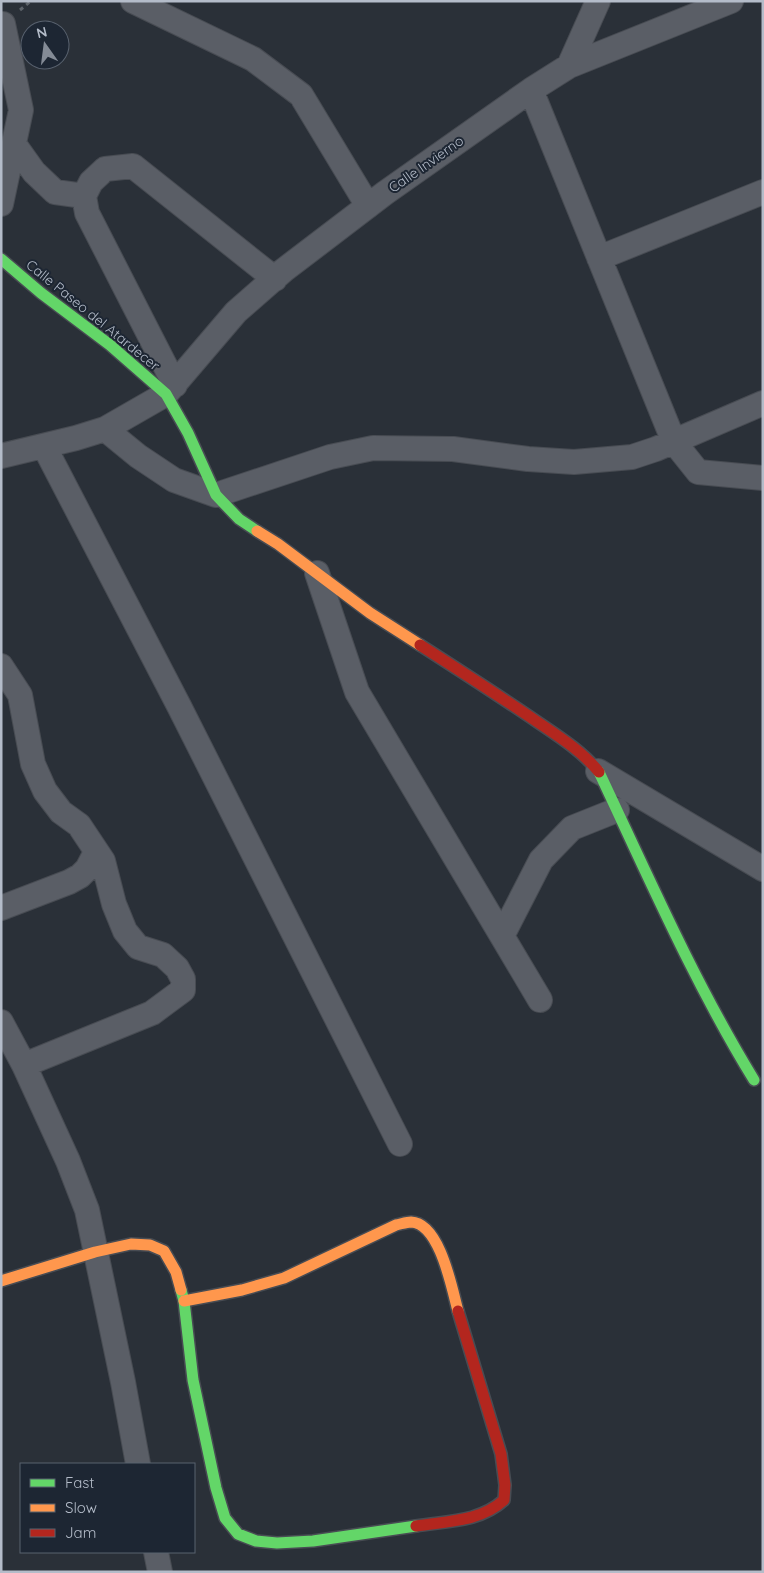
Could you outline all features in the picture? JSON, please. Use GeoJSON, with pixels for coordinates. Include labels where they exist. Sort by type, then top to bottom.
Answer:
{"type":"FeatureCollection","features":[{"type":"Feature","properties":{"kind":"street"},"geometry":{"type":"LineString","coordinates":[[133,1],[253,59],[301,95],[368,206]]}},
{"type":"Feature","properties":{"kind":"street"},"geometry":{"type":"LineString","coordinates":[[569,66],[598,1]]}},
{"type":"Feature","properties":{"kind":"street","name":"Calle Invierno"},"geometry":{"type":"LineString","coordinates":[[1,456],[105,429],[170,390],[236,312],[275,279],[368,206],[531,90],[569,66],[732,1]]}},
{"type":"Feature","properties":{"kind":"street"},"geometry":{"type":"LineString","coordinates":[[1,204],[21,110],[3,24]]}},
{"type":"Feature","properties":{"kind":"street"},"geometry":{"type":"LineString","coordinates":[[531,90],[674,442],[698,472],[763,478]]}},
{"type":"Feature","properties":{"kind":"street"},"geometry":{"type":"LineString","coordinates":[[14,144],[34,172],[55,192],[84,196]]}},
{"type":"Feature","properties":{"kind":"street"},"geometry":{"type":"LineString","coordinates":[[170,390],[86,214],[84,196],[91,182],[105,169],[133,166],[275,279]]}},
{"type":"Feature","properties":{"kind":"street"},"geometry":{"type":"LineString","coordinates":[[599,258],[763,192]]}},
{"type":"Feature","properties":{"kind":"street","name":"Calle Paseo del Atardecer"},"geometry":{"type":"LineString","coordinates":[[1,259],[41,293],[170,390],[216,495],[239,519],[278,544],[370,613],[550,731],[574,749],[598,771]]}},
{"type":"Feature","properties":{"kind":"street"},"geometry":{"type":"LineString","coordinates":[[105,429],[138,456],[174,480],[216,495],[330,457],[373,448],[453,449],[528,459],[574,462],[632,457],[656,450],[763,403]]}},
{"type":"Feature","properties":{"kind":"street"},"geometry":{"type":"LineString","coordinates":[[44,446],[179,706],[400,1144]]}},
{"type":"Feature","properties":{"kind":"street"},"geometry":{"type":"LineString","coordinates":[[316,573],[357,692],[540,1000]]}},
{"type":"Feature","properties":{"kind":"street"},"geometry":{"type":"LineString","coordinates":[[1,666],[20,695],[33,764],[45,791],[61,812],[79,825],[103,861],[114,904],[125,931],[138,947],[163,955],[177,968],[183,979],[183,990],[152,1013],[24,1065]]}},
{"type":"Feature","properties":{"kind":"street"},"geometry":{"type":"LineString","coordinates":[[598,771],[707,999],[754,1080]]}},
{"type":"Feature","properties":{"kind":"street"},"geometry":{"type":"LineString","coordinates":[[598,771],[763,869]]}},
{"type":"Feature","properties":{"kind":"street"},"geometry":{"type":"LineString","coordinates":[[502,936],[541,860],[572,828],[617,810]]}},
{"type":"Feature","properties":{"kind":"street"},"geometry":{"type":"LineString","coordinates":[[1,908],[80,876],[96,852]]}},
{"type":"Feature","properties":{"kind":"street"},"geometry":{"type":"LineString","coordinates":[[1,1022],[24,1065],[68,1161],[87,1210],[138,1463]]}},
{"type":"Feature","properties":{"kind":"street"},"geometry":{"type":"LineString","coordinates":[[4,1274],[131,1244],[150,1245],[164,1251],[176,1272],[184,1301],[193,1380],[216,1488],[225,1518],[238,1534],[256,1540],[277,1543],[313,1541],[477,1518],[494,1509],[504,1500],[501,1454],[439,1246],[427,1229],[413,1222],[396,1225],[284,1278],[242,1290],[184,1301]]}},
{"type":"Feature","properties":{"kind":"street"},"geometry":{"type":"LineString","coordinates":[[156,1553],[160,1572]]}},
{"type":"Feature","properties":{"kind":"traffic: fast"},"geometry":{"type":"LineString","coordinates":[[1,259],[41,293],[110,345],[166,394],[188,433],[216,495],[239,519],[257,531]]}},
{"type":"Feature","properties":{"kind":"traffic: fast"},"geometry":{"type":"LineString","coordinates":[[599,772],[711,1005],[754,1080]]}},
{"type":"Feature","properties":{"kind":"traffic: fast"},"geometry":{"type":"LineString","coordinates":[[181,1290],[184,1301],[193,1380],[216,1488],[225,1518],[238,1534],[256,1541],[277,1543],[313,1541],[416,1526]]}},
{"type":"Feature","properties":{"kind":"traffic: slow"},"geometry":{"type":"LineString","coordinates":[[257,531],[278,544],[370,613],[420,645]]}},
{"type":"Feature","properties":{"kind":"traffic: slow"},"geometry":{"type":"LineString","coordinates":[[184,1301],[242,1290],[284,1278],[396,1225],[411,1222],[421,1225],[430,1233],[437,1245],[448,1273],[458,1311]]}},
{"type":"Feature","properties":{"kind":"traffic: slow"},"geometry":{"type":"LineString","coordinates":[[1,1281],[95,1252],[131,1244],[150,1245],[164,1251],[176,1272],[181,1290]]}},
{"type":"Feature","properties":{"kind":"traffic: jam"},"geometry":{"type":"LineString","coordinates":[[420,645],[561,738],[585,757],[599,772]]}},
{"type":"Feature","properties":{"kind":"traffic: jam"},"geometry":{"type":"LineString","coordinates":[[416,1526],[474,1517],[495,1507],[504,1500],[505,1485],[501,1454],[458,1311]]}}]}
